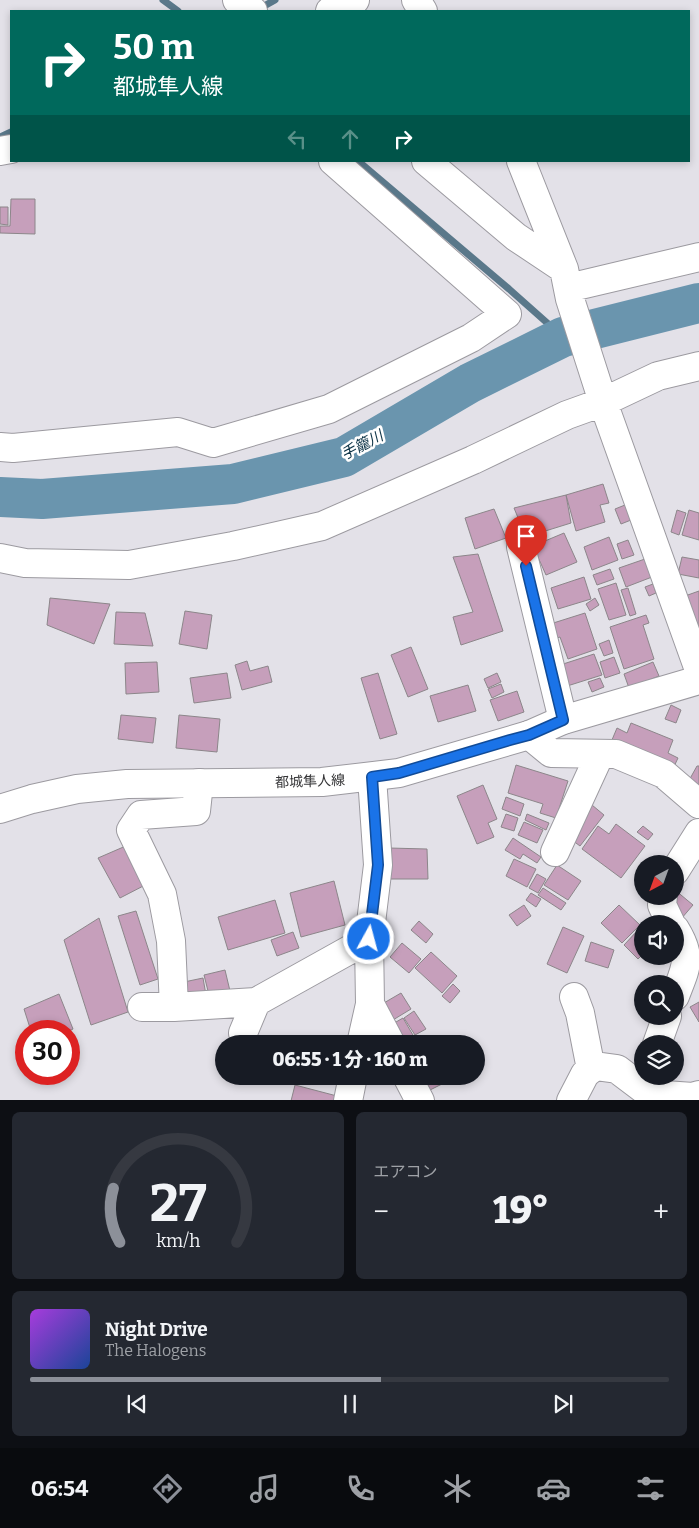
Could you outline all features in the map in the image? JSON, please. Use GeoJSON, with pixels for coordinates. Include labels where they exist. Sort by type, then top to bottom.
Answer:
{"type":"FeatureCollection","features":[{"type":"Feature","properties":{"kind":"street"},"geometry":{"type":"LineString","coordinates":[[332,10],[355,0]]}},
{"type":"Feature","properties":{"kind":"street"},"geometry":{"type":"LineString","coordinates":[[0,447],[13,448],[178,432],[213,443],[329,409],[471,338],[507,314],[333,162]]}},
{"type":"Feature","properties":{"kind":"street"},"geometry":{"type":"LineString","coordinates":[[427,162],[516,237],[567,285]]}},
{"type":"Feature","properties":{"kind":"street"},"geometry":{"type":"LineString","coordinates":[[521,162],[567,285],[592,370],[699,670]]}},
{"type":"Feature","properties":{"kind":"street"},"geometry":{"type":"LineString","coordinates":[[567,285],[699,257]]}},
{"type":"Feature","properties":{"kind":"street"},"geometry":{"type":"LineString","coordinates":[[0,558],[25,563],[129,565],[233,546],[322,526],[658,376],[699,366]]}},
{"type":"Feature","properties":{"kind":"street"},"geometry":{"type":"LineString","coordinates":[[521,547],[563,720]]}},
{"type":"Feature","properties":{"kind":"street","name":"都城隼人線"},"geometry":{"type":"LineString","coordinates":[[0,809],[32,799],[77,789],[127,784],[322,782],[399,773],[529,735],[563,720],[699,680]]}},
{"type":"Feature","properties":{"kind":"street"},"geometry":{"type":"LineString","coordinates":[[529,735],[551,753],[616,754],[664,774],[699,804]]}},
{"type":"Feature","properties":{"kind":"street"},"geometry":{"type":"LineString","coordinates":[[555,852],[600,754]]}},
{"type":"Feature","properties":{"kind":"street"},"geometry":{"type":"LineString","coordinates":[[363,1035],[370,1004],[369,939],[378,865],[372,777]]}},
{"type":"Feature","properties":{"kind":"street"},"geometry":{"type":"LineString","coordinates":[[174,1007],[171,942],[162,894],[131,830],[141,815],[196,811],[199,783]]}},
{"type":"Feature","properties":{"kind":"street"},"geometry":{"type":"LineString","coordinates":[[684,857],[699,833]]}},
{"type":"Feature","properties":{"kind":"street"},"geometry":{"type":"LineString","coordinates":[[142,1008],[256,1002],[369,939]]}},
{"type":"Feature","properties":{"kind":"street"},"geometry":{"type":"LineString","coordinates":[[683,975],[686,966],[684,943]]}},
{"type":"Feature","properties":{"kind":"street"},"geometry":{"type":"LineString","coordinates":[[574,997],[580,1013],[591,1069]]}},
{"type":"Feature","properties":{"kind":"street"},"geometry":{"type":"LineString","coordinates":[[243,1033],[256,1002]]}},
{"type":"Feature","properties":{"kind":"street"},"geometry":{"type":"LineString","coordinates":[[370,1004],[386,1035]]}},
{"type":"Feature","properties":{"kind":"street"},"geometry":{"type":"LineString","coordinates":[[572,1100],[585,1074],[595,1066],[616,1070],[634,1078]]}},
{"type":"Feature","properties":{"kind":"street"},"geometry":{"type":"LineString","coordinates":[[348,1100],[352,1085]]}},
{"type":"Feature","properties":{"kind":"street"},"geometry":{"type":"LineString","coordinates":[[412,1085],[420,1100]]}},
{"type":"Feature","properties":{"kind":"street"},"geometry":{"type":"LineString","coordinates":[[645,1085],[650,1094],[699,1096]]}},
{"type":"Feature","properties":{"kind":"building"},"geometry":{"type":"Polygon","coordinates":[[[11,199],[35,199],[35,234],[0,233],[0,226],[10,226],[11,199]]]}},
{"type":"Feature","properties":{"kind":"building"},"geometry":{"type":"Polygon","coordinates":[[[0,207],[8,207],[8,225],[0,224],[0,207]]]}},
{"type":"Feature","properties":{"kind":"building"},"geometry":{"type":"Polygon","coordinates":[[[603,484],[609,503],[600,505],[605,522],[576,531],[566,495],[603,484]]]}},
{"type":"Feature","properties":{"kind":"building"},"geometry":{"type":"Polygon","coordinates":[[[566,495],[571,523],[526,537],[514,508],[566,495]]]}},
{"type":"Feature","properties":{"kind":"building"},"geometry":{"type":"Polygon","coordinates":[[[630,503],[636,518],[621,524],[615,509],[630,503]]]}},
{"type":"Feature","properties":{"kind":"building"},"geometry":{"type":"Polygon","coordinates":[[[494,509],[506,538],[475,549],[465,518],[494,509]]]}},
{"type":"Feature","properties":{"kind":"building"},"geometry":{"type":"Polygon","coordinates":[[[677,510],[686,513],[679,535],[671,532],[677,510]]]}},
{"type":"Feature","properties":{"kind":"building"},"geometry":{"type":"Polygon","coordinates":[[[689,510],[699,513],[699,540],[682,535],[689,510]]]}},
{"type":"Feature","properties":{"kind":"building"},"geometry":{"type":"Polygon","coordinates":[[[564,533],[577,562],[546,575],[533,546],[564,533]]]}},
{"type":"Feature","properties":{"kind":"building"},"geometry":{"type":"Polygon","coordinates":[[[609,537],[618,560],[592,570],[584,547],[609,537]]]}},
{"type":"Feature","properties":{"kind":"building"},"geometry":{"type":"Polygon","coordinates":[[[628,540],[634,555],[622,559],[617,544],[628,540]]]}},
{"type":"Feature","properties":{"kind":"building"},"geometry":{"type":"Polygon","coordinates":[[[478,554],[503,631],[461,645],[453,617],[473,612],[453,557],[478,554]]]}},
{"type":"Feature","properties":{"kind":"building"},"geometry":{"type":"Polygon","coordinates":[[[682,557],[699,560],[699,578],[678,574],[682,557]]]}},
{"type":"Feature","properties":{"kind":"building"},"geometry":{"type":"Polygon","coordinates":[[[645,559],[652,577],[626,587],[619,568],[645,559]]]}},
{"type":"Feature","properties":{"kind":"building"},"geometry":{"type":"Polygon","coordinates":[[[610,569],[614,579],[597,585],[593,575],[610,569]]]}},
{"type":"Feature","properties":{"kind":"building"},"geometry":{"type":"Polygon","coordinates":[[[584,577],[591,599],[558,609],[551,588],[584,577]]]}},
{"type":"Feature","properties":{"kind":"building"},"geometry":{"type":"Polygon","coordinates":[[[616,583],[626,615],[609,620],[598,589],[616,583]]]}},
{"type":"Feature","properties":{"kind":"building"},"geometry":{"type":"Polygon","coordinates":[[[653,584],[656,593],[649,596],[645,587],[653,584]]]}},
{"type":"Feature","properties":{"kind":"building"},"geometry":{"type":"Polygon","coordinates":[[[628,588],[636,614],[630,616],[621,590],[628,588]]]}},
{"type":"Feature","properties":{"kind":"building"},"geometry":{"type":"Polygon","coordinates":[[[699,591],[699,636],[685,596],[699,591]]]}},
{"type":"Feature","properties":{"kind":"building"},"geometry":{"type":"Polygon","coordinates":[[[50,598],[110,604],[94,644],[47,625],[50,598]]]}},
{"type":"Feature","properties":{"kind":"building"},"geometry":{"type":"Polygon","coordinates":[[[595,598],[599,605],[590,611],[586,604],[595,598]]]}},
{"type":"Feature","properties":{"kind":"building"},"geometry":{"type":"Polygon","coordinates":[[[185,611],[212,615],[207,649],[179,644],[185,611]]]}},
{"type":"Feature","properties":{"kind":"building"},"geometry":{"type":"Polygon","coordinates":[[[116,612],[145,613],[153,646],[114,644],[116,612]]]}},
{"type":"Feature","properties":{"kind":"building"},"geometry":{"type":"Polygon","coordinates":[[[585,613],[597,649],[568,659],[560,637],[551,640],[547,625],[585,613]]]}},
{"type":"Feature","properties":{"kind":"building"},"geometry":{"type":"Polygon","coordinates":[[[646,615],[649,623],[643,625],[654,659],[624,669],[610,627],[646,615]]]}},
{"type":"Feature","properties":{"kind":"building"},"geometry":{"type":"Polygon","coordinates":[[[609,640],[613,653],[604,656],[599,644],[609,640]]]}},
{"type":"Feature","properties":{"kind":"building"},"geometry":{"type":"Polygon","coordinates":[[[411,647],[428,689],[408,697],[391,655],[411,647]]]}},
{"type":"Feature","properties":{"kind":"building"},"geometry":{"type":"Polygon","coordinates":[[[594,654],[602,675],[564,687],[557,666],[594,654]]]}},
{"type":"Feature","properties":{"kind":"building"},"geometry":{"type":"Polygon","coordinates":[[[614,657],[620,673],[605,678],[600,662],[614,657]]]}},
{"type":"Feature","properties":{"kind":"building"},"geometry":{"type":"Polygon","coordinates":[[[247,661],[250,671],[268,666],[272,682],[242,690],[235,665],[247,661]]]}},
{"type":"Feature","properties":{"kind":"building"},"geometry":{"type":"Polygon","coordinates":[[[157,662],[159,692],[126,694],[125,663],[157,662]]]}},
{"type":"Feature","properties":{"kind":"building"},"geometry":{"type":"Polygon","coordinates":[[[653,662],[659,676],[629,688],[624,674],[653,662]]]}},
{"type":"Feature","properties":{"kind":"building"},"geometry":{"type":"Polygon","coordinates":[[[227,673],[231,698],[194,703],[190,678],[227,673]]]}},
{"type":"Feature","properties":{"kind":"building"},"geometry":{"type":"Polygon","coordinates":[[[378,673],[397,734],[380,739],[361,678],[378,673]]]}},
{"type":"Feature","properties":{"kind":"building"},"geometry":{"type":"Polygon","coordinates":[[[497,673],[501,682],[488,688],[484,679],[497,673]]]}},
{"type":"Feature","properties":{"kind":"building"},"geometry":{"type":"Polygon","coordinates":[[[600,678],[604,687],[592,692],[588,682],[600,678]]]}},
{"type":"Feature","properties":{"kind":"building"},"geometry":{"type":"Polygon","coordinates":[[[501,684],[504,692],[492,698],[488,689],[501,684]]]}},
{"type":"Feature","properties":{"kind":"building"},"geometry":{"type":"Polygon","coordinates":[[[468,685],[476,711],[438,722],[430,696],[468,685]]]}},
{"type":"Feature","properties":{"kind":"building"},"geometry":{"type":"Polygon","coordinates":[[[517,691],[524,712],[498,721],[490,700],[517,691]]]}},
{"type":"Feature","properties":{"kind":"building"},"geometry":{"type":"Polygon","coordinates":[[[671,705],[681,710],[676,723],[665,719],[671,705]]]}},
{"type":"Feature","properties":{"kind":"building"},"geometry":{"type":"Polygon","coordinates":[[[121,715],[156,718],[153,743],[118,739],[121,715]]]}},
{"type":"Feature","properties":{"kind":"building"},"geometry":{"type":"Polygon","coordinates":[[[179,715],[220,719],[217,752],[176,748],[179,715]]]}},
{"type":"Feature","properties":{"kind":"building"},"geometry":{"type":"Polygon","coordinates":[[[631,723],[673,740],[668,753],[678,758],[671,773],[609,747],[617,728],[627,733],[631,723]]]}},
{"type":"Feature","properties":{"kind":"building"},"geometry":{"type":"Polygon","coordinates":[[[516,765],[568,781],[556,818],[540,813],[543,804],[508,793],[516,765]]]}},
{"type":"Feature","properties":{"kind":"building"},"geometry":{"type":"Polygon","coordinates":[[[697,766],[699,766],[699,790],[687,784],[697,766]]]}},
{"type":"Feature","properties":{"kind":"building"},"geometry":{"type":"Polygon","coordinates":[[[483,785],[497,819],[488,823],[494,837],[477,844],[457,796],[483,785]]]}},
{"type":"Feature","properties":{"kind":"building"},"geometry":{"type":"Polygon","coordinates":[[[506,797],[524,804],[520,816],[502,809],[506,797]]]}},
{"type":"Feature","properties":{"kind":"building"},"geometry":{"type":"Polygon","coordinates":[[[592,805],[604,815],[580,846],[568,837],[592,805]]]}},
{"type":"Feature","properties":{"kind":"building"},"geometry":{"type":"Polygon","coordinates":[[[506,814],[518,818],[514,831],[501,827],[506,814]]]}},
{"type":"Feature","properties":{"kind":"building"},"geometry":{"type":"Polygon","coordinates":[[[527,814],[549,823],[546,830],[525,820],[527,814]]]}},
{"type":"Feature","properties":{"kind":"building"},"geometry":{"type":"Polygon","coordinates":[[[524,822],[543,830],[537,843],[518,835],[524,822]]]}},
{"type":"Feature","properties":{"kind":"building"},"geometry":{"type":"Polygon","coordinates":[[[616,824],[645,846],[638,855],[634,855],[634,861],[621,878],[582,849],[598,826],[609,834],[616,824]]]}},
{"type":"Feature","properties":{"kind":"building"},"geometry":{"type":"Polygon","coordinates":[[[643,826],[653,834],[648,840],[637,832],[643,826]]]}},
{"type":"Feature","properties":{"kind":"building"},"geometry":{"type":"Polygon","coordinates":[[[513,838],[541,857],[537,863],[523,854],[520,859],[505,850],[513,838]]]}},
{"type":"Feature","properties":{"kind":"building"},"geometry":{"type":"Polygon","coordinates":[[[128,845],[151,882],[120,898],[98,858],[128,845]]]}},
{"type":"Feature","properties":{"kind":"building"},"geometry":{"type":"Polygon","coordinates":[[[389,848],[427,849],[428,879],[389,879],[389,848]]]}},
{"type":"Feature","properties":{"kind":"building"},"geometry":{"type":"Polygon","coordinates":[[[514,859],[536,869],[527,887],[506,876],[514,859]]]}},
{"type":"Feature","properties":{"kind":"building"},"geometry":{"type":"Polygon","coordinates":[[[557,865],[581,881],[568,900],[544,885],[557,865]]]}},
{"type":"Feature","properties":{"kind":"building"},"geometry":{"type":"Polygon","coordinates":[[[537,874],[546,879],[538,893],[529,888],[537,874]]]}},
{"type":"Feature","properties":{"kind":"building"},"geometry":{"type":"Polygon","coordinates":[[[334,881],[345,925],[301,937],[290,893],[334,881]]]}},
{"type":"Feature","properties":{"kind":"building"},"geometry":{"type":"Polygon","coordinates":[[[543,888],[566,903],[561,910],[538,895],[543,888]]]}},
{"type":"Feature","properties":{"kind":"building"},"geometry":{"type":"Polygon","coordinates":[[[531,893],[541,899],[536,907],[526,900],[531,893]]]}},
{"type":"Feature","properties":{"kind":"building"},"geometry":{"type":"Polygon","coordinates":[[[684,898],[693,905],[684,916],[679,915],[674,905],[684,905],[684,898]]]}},
{"type":"Feature","properties":{"kind":"building"},"geometry":{"type":"Polygon","coordinates":[[[275,900],[285,933],[228,950],[218,917],[275,900]]]}},
{"type":"Feature","properties":{"kind":"building"},"geometry":{"type":"Polygon","coordinates":[[[524,905],[531,916],[517,926],[509,915],[524,905]]]}},
{"type":"Feature","properties":{"kind":"building"},"geometry":{"type":"Polygon","coordinates":[[[619,905],[634,919],[634,931],[622,943],[601,923],[619,905]]]}},
{"type":"Feature","properties":{"kind":"building"},"geometry":{"type":"Polygon","coordinates":[[[136,911],[158,979],[140,985],[118,916],[136,911]]]}},
{"type":"Feature","properties":{"kind":"building"},"geometry":{"type":"Polygon","coordinates":[[[99,918],[128,1012],[91,1025],[64,940],[99,918]]]}},
{"type":"Feature","properties":{"kind":"building"},"geometry":{"type":"Polygon","coordinates":[[[419,921],[433,934],[426,943],[411,930],[419,921]]]}},
{"type":"Feature","properties":{"kind":"building"},"geometry":{"type":"Polygon","coordinates":[[[563,927],[584,936],[567,973],[547,964],[563,927]]]}},
{"type":"Feature","properties":{"kind":"building"},"geometry":{"type":"Polygon","coordinates":[[[293,932],[299,948],[277,956],[271,940],[293,932]]]}},
{"type":"Feature","properties":{"kind":"building"},"geometry":{"type":"Polygon","coordinates":[[[634,934],[634,955],[624,945],[634,934]]]}},
{"type":"Feature","properties":{"kind":"building"},"geometry":{"type":"Polygon","coordinates":[[[591,942],[614,950],[608,968],[585,961],[591,942]]]}},
{"type":"Feature","properties":{"kind":"building"},"geometry":{"type":"Polygon","coordinates":[[[402,943],[421,959],[409,973],[390,957],[402,943]]]}},
{"type":"Feature","properties":{"kind":"building"},"geometry":{"type":"Polygon","coordinates":[[[431,952],[457,976],[442,993],[415,968],[431,952]]]}},
{"type":"Feature","properties":{"kind":"building"},"geometry":{"type":"Polygon","coordinates":[[[225,970],[230,991],[209,995],[204,975],[225,970]]]}},
{"type":"Feature","properties":{"kind":"building"},"geometry":{"type":"Polygon","coordinates":[[[203,978],[206,995],[187,999],[184,982],[203,978]]]}},
{"type":"Feature","properties":{"kind":"building"},"geometry":{"type":"Polygon","coordinates":[[[453,984],[460,991],[450,1003],[442,996],[453,984]]]}},
{"type":"Feature","properties":{"kind":"building"},"geometry":{"type":"Polygon","coordinates":[[[401,993],[411,1009],[388,1023],[377,1007],[401,993]]]}},
{"type":"Feature","properties":{"kind":"building"},"geometry":{"type":"Polygon","coordinates":[[[59,994],[69,1020],[28,1020],[24,1009],[59,994]]]}},
{"type":"Feature","properties":{"kind":"building"},"geometry":{"type":"Polygon","coordinates":[[[699,1002],[699,1022],[690,1007],[699,1002]]]}},
{"type":"Feature","properties":{"kind":"building"},"geometry":{"type":"Polygon","coordinates":[[[414,1011],[426,1029],[415,1035],[404,1018],[414,1011]]]}},
{"type":"Feature","properties":{"kind":"building"},"geometry":{"type":"Polygon","coordinates":[[[403,1018],[413,1035],[394,1035],[389,1026],[403,1018]]]}},
{"type":"Feature","properties":{"kind":"building"},"geometry":{"type":"Polygon","coordinates":[[[295,1085],[337,1096],[336,1100],[291,1100],[295,1085]]]}},
{"type":"Feature","properties":{"kind":"building"},"geometry":{"type":"Polygon","coordinates":[[[418,1085],[440,1085],[422,1094],[418,1085]]]}},
{"type":"Feature","properties":{"kind":"waterway"},"geometry":{"type":"LineString","coordinates":[[163,0],[177,10]]}},
{"type":"Feature","properties":{"kind":"waterway"},"geometry":{"type":"LineString","coordinates":[[257,10],[275,0]]}},
{"type":"Feature","properties":{"kind":"waterway"},"geometry":{"type":"LineString","coordinates":[[0,137],[10,132]]}},
{"type":"Feature","properties":{"kind":"waterway"},"geometry":{"type":"LineString","coordinates":[[359,162],[563,337]]}},
{"type":"Feature","properties":{"kind":"waterway","name":"手籠川"},"geometry":{"type":"LineString","coordinates":[[0,497],[42,499],[233,484],[344,457],[470,383],[563,337],[699,303]]}},
{"type":"Feature","properties":{"kind":"route"},"geometry":{"type":"LineString","coordinates":[[369,939],[378,865],[372,777],[399,773],[529,735],[563,720],[526,566]]}}]}
